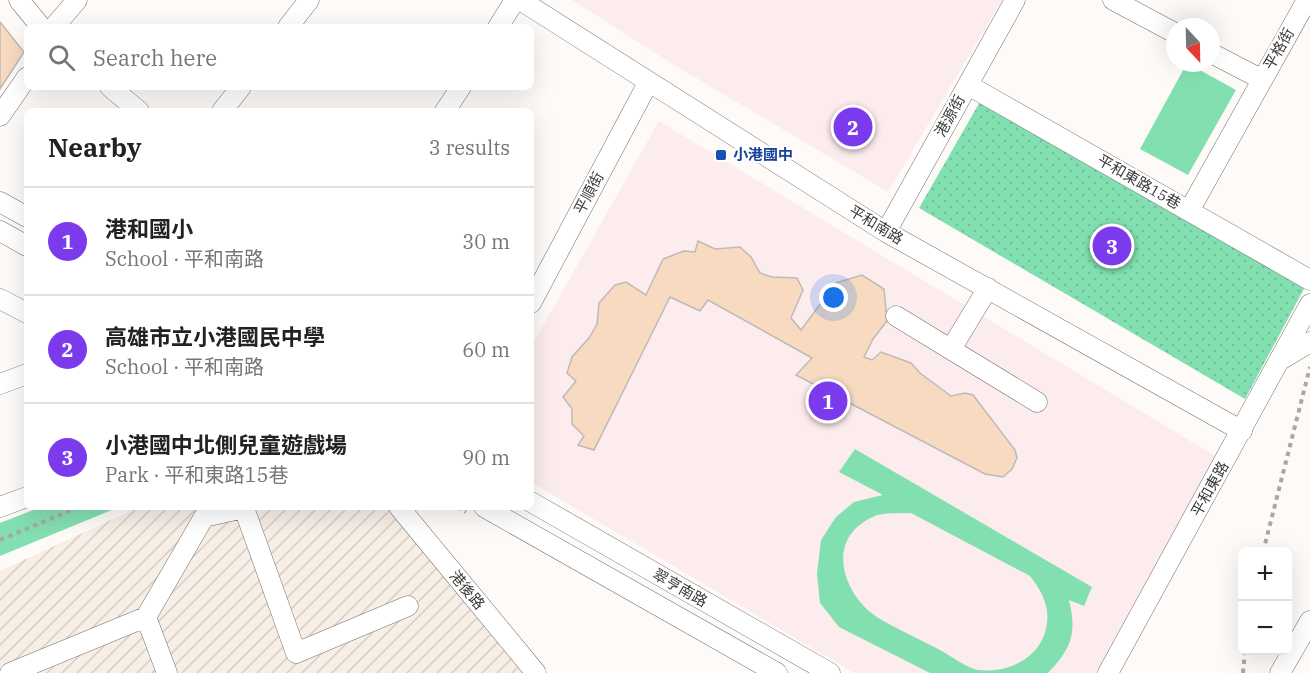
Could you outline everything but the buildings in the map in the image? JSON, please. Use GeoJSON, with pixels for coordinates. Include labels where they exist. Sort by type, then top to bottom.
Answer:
{"type":"FeatureCollection","features":[{"type":"Feature","properties":{"kind":"street"},"geometry":{"type":"LineString","coordinates":[[19,0],[39,24]]}},
{"type":"Feature","properties":{"kind":"street"},"geometry":{"type":"LineString","coordinates":[[57,24],[77,0]]}},
{"type":"Feature","properties":{"kind":"street"},"geometry":{"type":"LineString","coordinates":[[290,24],[309,0]]}},
{"type":"Feature","properties":{"kind":"street"},"geometry":{"type":"LineString","coordinates":[[500,24],[515,0]]}},
{"type":"Feature","properties":{"kind":"street","name":"平和南路"},"geometry":{"type":"LineString","coordinates":[[520,0],[886,232],[1242,431]]}},
{"type":"Feature","properties":{"kind":"street","name":"港源街"},"geometry":{"type":"LineString","coordinates":[[886,232],[1015,0]]}},
{"type":"Feature","properties":{"kind":"street"},"geometry":{"type":"LineString","coordinates":[[1113,0],[1166,28]]}},
{"type":"Feature","properties":{"kind":"street","name":"平格街"},"geometry":{"type":"LineString","coordinates":[[1220,58],[1261,80],[1307,0]]}},
{"type":"Feature","properties":{"kind":"street"},"geometry":{"type":"LineString","coordinates":[[1189,211],[1261,80]]}},
{"type":"Feature","properties":{"kind":"street"},"geometry":{"type":"LineString","coordinates":[[0,116],[24,81]]}},
{"type":"Feature","properties":{"kind":"street","name":"平順街"},"geometry":{"type":"LineString","coordinates":[[534,297],[648,83]]}},
{"type":"Feature","properties":{"kind":"street","name":"平和東路15巷"},"geometry":{"type":"LineString","coordinates":[[968,84],[1310,280]]}},
{"type":"Feature","properties":{"kind":"street"},"geometry":{"type":"LineString","coordinates":[[114,90],[136,108]]}},
{"type":"Feature","properties":{"kind":"street"},"geometry":{"type":"LineString","coordinates":[[224,108],[239,90]]}},
{"type":"Feature","properties":{"kind":"street"},"geometry":{"type":"LineString","coordinates":[[448,108],[458,90]]}},
{"type":"Feature","properties":{"kind":"street"},"geometry":{"type":"LineString","coordinates":[[0,202],[24,215]]}},
{"type":"Feature","properties":{"kind":"street"},"geometry":{"type":"LineString","coordinates":[[0,231],[24,244]]}},
{"type":"Feature","properties":{"kind":"street"},"geometry":{"type":"LineString","coordinates":[[951,349],[988,288]]}},
{"type":"Feature","properties":{"kind":"street"},"geometry":{"type":"LineString","coordinates":[[0,299],[24,311]]}},
{"type":"Feature","properties":{"kind":"street","name":"平和東路"},"geometry":{"type":"LineString","coordinates":[[1108,673],[1310,304]]}},
{"type":"Feature","properties":{"kind":"street"},"geometry":{"type":"LineString","coordinates":[[896,316],[1037,402]]}},
{"type":"Feature","properties":{"kind":"street"},"geometry":{"type":"LineString","coordinates":[[1280,361],[1310,342]]}},
{"type":"Feature","properties":{"kind":"street"},"geometry":{"type":"LineString","coordinates":[[0,384],[24,375]]}},
{"type":"Feature","properties":{"kind":"street"},"geometry":{"type":"LineString","coordinates":[[0,507],[24,498]]}},
{"type":"Feature","properties":{"kind":"street","name":"翠亨南路"},"geometry":{"type":"LineString","coordinates":[[534,504],[830,673]]}},
{"type":"Feature","properties":{"kind":"street"},"geometry":{"type":"LineString","coordinates":[[10,673],[34,669],[146,617],[204,517],[235,510]]}},
{"type":"Feature","properties":{"kind":"street"},"geometry":{"type":"LineString","coordinates":[[245,510],[296,653],[408,606]]}},
{"type":"Feature","properties":{"kind":"street","name":"港後路"},"geometry":{"type":"LineString","coordinates":[[401,510],[536,673]]}},
{"type":"Feature","properties":{"kind":"street","name":"翠亨南路"},"geometry":{"type":"LineString","coordinates":[[489,510],[777,673]]}},
{"type":"Feature","properties":{"kind":"street"},"geometry":{"type":"LineString","coordinates":[[146,617],[167,673]]}},
{"type":"Feature","properties":{"kind":"street"},"geometry":{"type":"LineString","coordinates":[[1280,673],[1310,621]]}},
{"type":"Feature","properties":{"kind":"path"},"geometry":{"type":"LineString","coordinates":[[1264,547],[1310,367]]}},
{"type":"Feature","properties":{"kind":"path"},"geometry":{"type":"LineString","coordinates":[[0,540],[72,510]]}},
{"type":"Feature","properties":{"kind":"path"},"geometry":{"type":"LineString","coordinates":[[1243,673],[1245,655]]}},
{"type":"Feature","properties":{"kind":"shaded area"},"geometry":{"type":"Polygon","coordinates":[[[572,0],[1002,0],[888,192],[671,63],[572,0]]]}},
{"type":"Feature","properties":{"kind":"shaded area"},"geometry":{"type":"Polygon","coordinates":[[[659,121],[1215,456],[1104,673],[854,673],[534,484],[534,342],[659,121]]]}},
{"type":"Feature","properties":{"kind":"shaded area"},"geometry":{"type":"Polygon","coordinates":[[[132,510],[405,510],[531,673],[0,673],[0,571],[132,510]]]}},
{"type":"Feature","properties":{"kind":"green space"},"geometry":{"type":"Polygon","coordinates":[[[1182,72],[1203,72],[1236,90],[1188,175],[1140,149],[1182,72]]]}},
{"type":"Feature","properties":{"kind":"green space"},"geometry":{"type":"Polygon","coordinates":[[[981,100],[1306,285],[1245,399],[919,208],[981,100]]]}},
{"type":"Feature","properties":{"kind":"green space"},"geometry":{"type":"Polygon","coordinates":[[[855,449],[1092,587],[1084,606],[1069,600],[1072,622],[1070,640],[1063,656],[1048,673],[930,673],[839,627],[820,603],[817,574],[821,540],[836,517],[854,502],[883,495],[839,472],[855,449]],[[911,513],[879,515],[860,524],[850,535],[843,560],[845,574],[851,587],[870,612],[963,664],[978,670],[998,670],[1016,664],[1032,654],[1043,638],[1047,621],[1046,605],[1040,590],[1030,576],[911,513]]]}},
{"type":"Feature","properties":{"kind":"green space"},"geometry":{"type":"Polygon","coordinates":[[[33,510],[112,510],[0,556],[0,523],[33,510]]]}},
{"type":"Feature","properties":{"kind":"place","name":"高雄市立小港國民中學"},"geometry":{"type":"Point","coordinates":[853,127]}},
{"type":"Feature","properties":{"kind":"place","name":"小港國中"},"geometry":{"type":"Point","coordinates":[721,155]}},
{"type":"Feature","properties":{"kind":"place","name":"小港國中北側兒童遊戲場"},"geometry":{"type":"Point","coordinates":[1112,246]}},
{"type":"Feature","properties":{"kind":"place","name":"港和國小"},"geometry":{"type":"Point","coordinates":[828,401]}}]}
